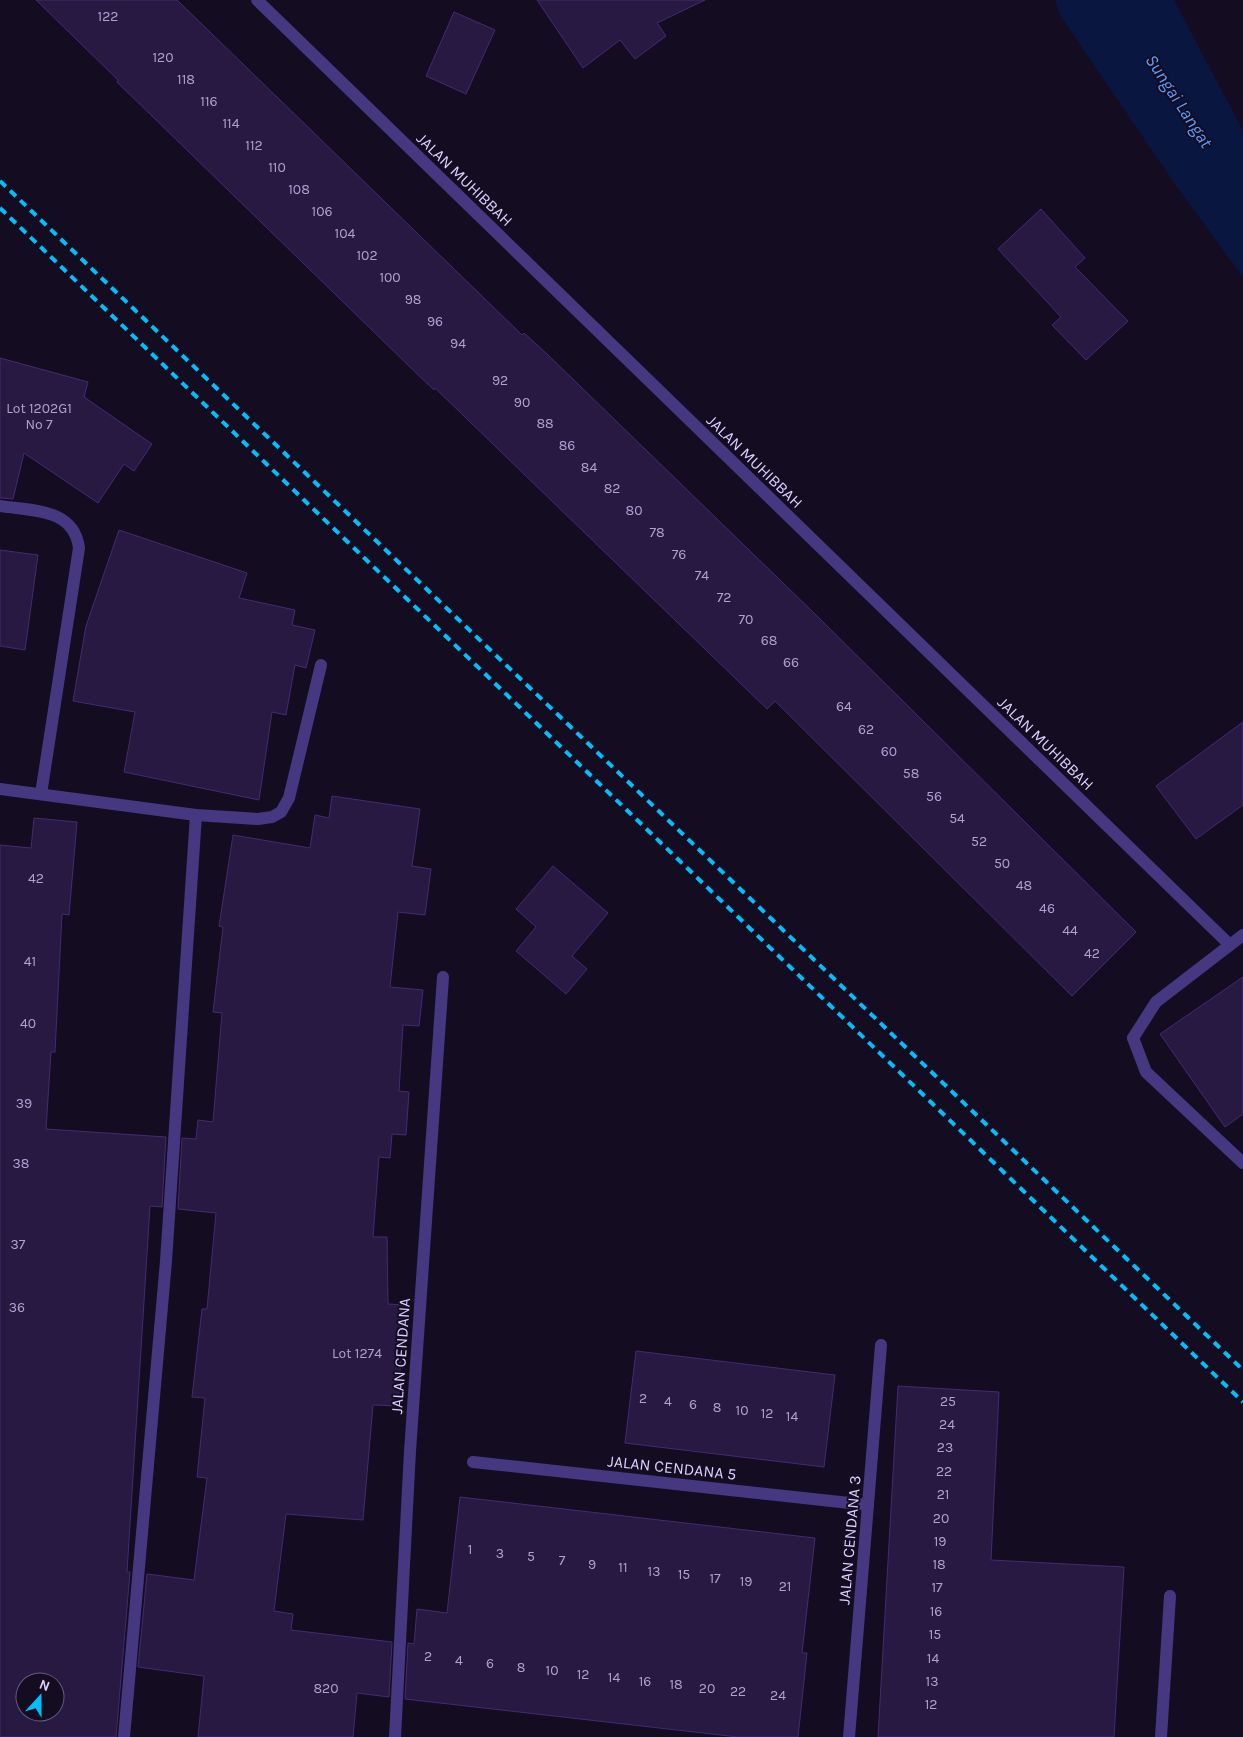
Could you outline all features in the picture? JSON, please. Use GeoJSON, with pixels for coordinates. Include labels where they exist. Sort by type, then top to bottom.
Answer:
{"type":"FeatureCollection","features":[{"type":"Feature","properties":{"kind":"street","name":"JALAN MUHIBBAH"},"geometry":{"type":"LineString","coordinates":[[257,0],[1230,945]]}},
{"type":"Feature","properties":{"kind":"street"},"geometry":{"type":"LineString","coordinates":[[0,506],[50,514],[62,518],[72,526],[78,536],[79,548],[41,794]]}},
{"type":"Feature","properties":{"kind":"street"},"geometry":{"type":"LineString","coordinates":[[0,789],[196,815],[258,819],[272,817],[281,812],[290,798],[321,665]]}},
{"type":"Feature","properties":{"kind":"street"},"geometry":{"type":"LineString","coordinates":[[124,1737],[166,1261],[196,815]]}},
{"type":"Feature","properties":{"kind":"street"},"geometry":{"type":"LineString","coordinates":[[1243,935],[1156,1002],[1133,1038],[1146,1072],[1243,1163]]}},
{"type":"Feature","properties":{"kind":"street","name":"JALAN CENDANA"},"geometry":{"type":"LineString","coordinates":[[395,1737],[410,1450],[443,977]]}},
{"type":"Feature","properties":{"kind":"street","name":"JALAN CENDANA 3"},"geometry":{"type":"LineString","coordinates":[[849,1737],[881,1345]]}},
{"type":"Feature","properties":{"kind":"street","name":"JALAN CENDANA 5"},"geometry":{"type":"LineString","coordinates":[[473,1462],[868,1505]]}},
{"type":"Feature","properties":{"kind":"street"},"geometry":{"type":"LineString","coordinates":[[1161,1737],[1170,1596]]}},
{"type":"Feature","properties":{"kind":"water","name":"Sungai Langat"},"geometry":{"type":"Polygon","coordinates":[[[1055,0],[1174,0],[1243,131],[1243,277],[1177,187],[1060,15],[1055,0]]]}},
{"type":"Feature","properties":{"kind":"building"},"geometry":{"type":"Polygon","coordinates":[[[36,0],[177,0],[522,335],[524,333],[547,354],[816,615],[1136,932],[1072,996],[775,701],[767,709],[435,388],[434,390],[411,368],[117,82],[118,80],[36,0]]]}},
{"type":"Feature","properties":{"kind":"building"},"geometry":{"type":"Polygon","coordinates":[[[537,0],[705,0],[657,23],[666,36],[635,59],[620,40],[583,68],[537,0]]]}},
{"type":"Feature","properties":{"kind":"building"},"geometry":{"type":"Polygon","coordinates":[[[454,12],[495,30],[466,94],[426,76],[454,12]]]}},
{"type":"Feature","properties":{"kind":"building"},"geometry":{"type":"Polygon","coordinates":[[[1041,209],[1085,258],[1075,267],[1128,321],[1086,360],[1052,325],[1061,317],[998,249],[1041,209]]]}},
{"type":"Feature","properties":{"kind":"building"},"geometry":{"type":"Polygon","coordinates":[[[0,358],[88,382],[84,397],[152,444],[134,471],[124,464],[98,503],[24,453],[13,499],[0,498],[0,358]]]}},
{"type":"Feature","properties":{"kind":"building"},"geometry":{"type":"Polygon","coordinates":[[[119,530],[247,573],[239,598],[295,610],[292,625],[315,630],[306,668],[295,665],[286,715],[272,712],[259,800],[124,772],[135,712],[73,701],[86,626],[119,530]]]}},
{"type":"Feature","properties":{"kind":"building"},"geometry":{"type":"Polygon","coordinates":[[[0,550],[38,555],[25,650],[0,646],[0,550]]]}},
{"type":"Feature","properties":{"kind":"building"},"geometry":{"type":"Polygon","coordinates":[[[1243,722],[1243,805],[1196,839],[1156,786],[1243,722]]]}},
{"type":"Feature","properties":{"kind":"building"},"geometry":{"type":"Polygon","coordinates":[[[332,796],[420,809],[412,866],[431,869],[425,915],[398,912],[390,987],[423,990],[419,1026],[403,1025],[399,1091],[409,1092],[406,1135],[392,1134],[390,1158],[379,1157],[373,1237],[387,1237],[388,1304],[404,1305],[398,1406],[373,1405],[363,1520],[286,1514],[274,1611],[293,1614],[291,1630],[392,1642],[389,1697],[357,1693],[353,1737],[198,1737],[204,1676],[138,1667],[147,1574],[194,1580],[207,1478],[197,1477],[205,1398],[192,1397],[202,1309],[207,1309],[216,1213],[178,1209],[182,1138],[196,1139],[198,1120],[213,1122],[222,1013],[213,1012],[223,927],[219,926],[233,835],[310,848],[315,815],[329,818],[332,796]]]}},
{"type":"Feature","properties":{"kind":"building"},"geometry":{"type":"Polygon","coordinates":[[[34,818],[77,822],[69,915],[62,914],[55,1052],[51,1052],[46,1129],[166,1137],[162,1207],[150,1206],[127,1572],[130,1572],[116,1737],[0,1737],[0,845],[31,848],[34,818]]]}},
{"type":"Feature","properties":{"kind":"building"},"geometry":{"type":"Polygon","coordinates":[[[553,866],[608,913],[572,956],[587,969],[566,994],[516,951],[536,927],[516,909],[553,866]]]}},
{"type":"Feature","properties":{"kind":"building"},"geometry":{"type":"Polygon","coordinates":[[[1243,977],[1243,1114],[1225,1127],[1160,1034],[1243,977]]]}},
{"type":"Feature","properties":{"kind":"building"},"geometry":{"type":"Polygon","coordinates":[[[636,1351],[835,1375],[824,1467],[625,1443],[636,1351]]]}},
{"type":"Feature","properties":{"kind":"building"},"geometry":{"type":"Polygon","coordinates":[[[898,1386],[999,1392],[991,1560],[1124,1567],[1114,1737],[878,1737],[898,1386]]]}},
{"type":"Feature","properties":{"kind":"building"},"geometry":{"type":"Polygon","coordinates":[[[460,1497],[815,1538],[802,1653],[807,1653],[798,1737],[738,1737],[405,1699],[408,1643],[414,1644],[417,1609],[447,1613],[460,1497]]]}},
{"type":"Feature","properties":{"kind":"railway"},"geometry":{"type":"LineString","coordinates":[[0,181],[1243,1370]]}},
{"type":"Feature","properties":{"kind":"railway"},"geometry":{"type":"LineString","coordinates":[[0,208],[1243,1402]]}}]}
